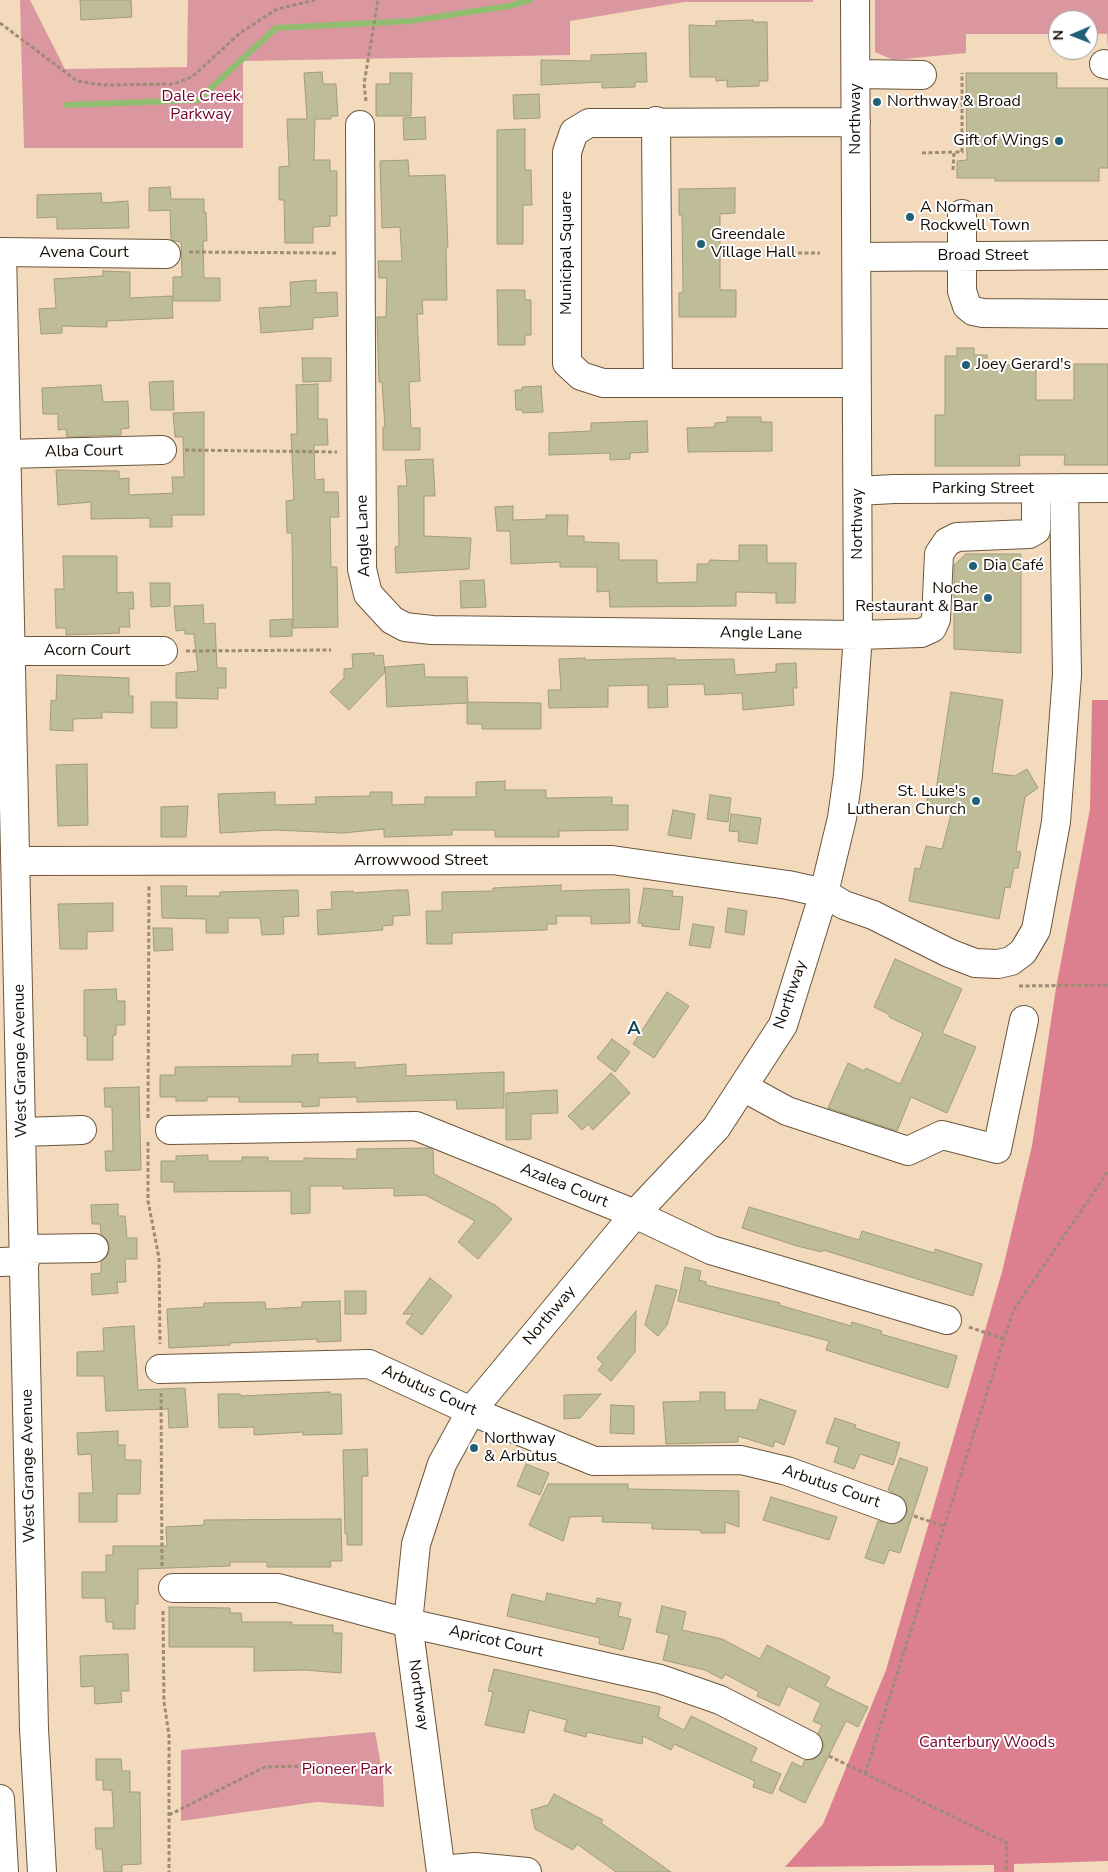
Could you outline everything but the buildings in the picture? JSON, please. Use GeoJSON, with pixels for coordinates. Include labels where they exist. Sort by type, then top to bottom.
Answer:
{"type":"FeatureCollection","features":[{"type":"Feature","properties":{"kind":"street","name":"Northway"},"geometry":{"type":"LineString","coordinates":[[441,1871],[408,1622],[416,1544],[442,1464],[471,1411],[635,1214],[716,1128],[783,1025],[824,893],[842,818],[848,775],[858,635],[855,8]]}},
{"type":"Feature","properties":{"kind":"street"},"geometry":{"type":"LineString","coordinates":[[856,74],[922,75]]}},
{"type":"Feature","properties":{"kind":"street","name":"Angle Lane"},"geometry":{"type":"LineString","coordinates":[[364,115],[361,253],[362,569],[368,594],[386,615],[405,627],[432,630],[858,635],[921,633],[932,628],[936,619],[939,554],[947,542],[957,537],[1029,534],[1036,530],[1036,488]]}},
{"type":"Feature","properties":{"kind":"street"},"geometry":{"type":"LineString","coordinates":[[656,121],[658,383]]}},
{"type":"Feature","properties":{"kind":"street","name":"Municipal Square"},"geometry":{"type":"LineString","coordinates":[[856,122],[656,121],[590,123],[574,132],[567,152],[567,353],[568,363],[581,376],[603,383],[856,383]]}},
{"type":"Feature","properties":{"kind":"street"},"geometry":{"type":"LineString","coordinates":[[962,214],[962,291],[967,306],[973,311],[983,313],[1108,314]]}},
{"type":"Feature","properties":{"kind":"street","name":"Avena Court"},"geometry":{"type":"LineString","coordinates":[[1,252],[166,254]]}},
{"type":"Feature","properties":{"kind":"street","name":"West Grange Avenue"},"geometry":{"type":"LineString","coordinates":[[1,252],[22,1132],[16,1258],[34,1729],[42,1872]]}},
{"type":"Feature","properties":{"kind":"street","name":"Broad Street"},"geometry":{"type":"LineString","coordinates":[[857,257],[1108,255]]}},
{"type":"Feature","properties":{"kind":"street","name":"Alba Court"},"geometry":{"type":"LineString","coordinates":[[6,454],[162,450]]}},
{"type":"Feature","properties":{"kind":"street","name":"Arrowwood Street"},"geometry":{"type":"LineString","coordinates":[[17,861],[612,860],[788,885],[824,893],[844,905],[873,915],[949,953],[974,963],[998,964],[1010,961],[1023,952],[1036,930],[1056,822],[1066,701],[1064,488]]}},
{"type":"Feature","properties":{"kind":"street","name":"Parking Street"},"geometry":{"type":"LineString","coordinates":[[858,491],[894,489],[1108,488]]}},
{"type":"Feature","properties":{"kind":"street","name":"Acorn Court"},"geometry":{"type":"LineString","coordinates":[[10,651],[163,651]]}},
{"type":"Feature","properties":{"kind":"street"},"geometry":{"type":"LineString","coordinates":[[743,1087],[787,1111],[908,1151],[942,1135],[997,1149],[1024,1020]]}},
{"type":"Feature","properties":{"kind":"street","name":"Azalea Court"},"geometry":{"type":"LineString","coordinates":[[155,1128],[416,1126],[635,1214],[711,1250],[947,1320]]}},
{"type":"Feature","properties":{"kind":"street"},"geometry":{"type":"LineString","coordinates":[[22,1132],[82,1130]]}},
{"type":"Feature","properties":{"kind":"street"},"geometry":{"type":"LineString","coordinates":[[16,1258],[94,1248]]}},
{"type":"Feature","properties":{"kind":"street","name":"Arbutus Court"},"geometry":{"type":"LineString","coordinates":[[160,1369],[369,1364],[471,1411],[594,1461],[741,1460],[787,1471],[892,1509]]}},
{"type":"Feature","properties":{"kind":"street","name":"Apricot Court"},"geometry":{"type":"LineString","coordinates":[[166,1590],[278,1588],[408,1622],[660,1679],[720,1700],[808,1745]]}},
{"type":"Feature","properties":{"kind":"street"},"geometry":{"type":"LineString","coordinates":[[0,1799],[4,1872]]}},
{"type":"Feature","properties":{"kind":"street"},"geometry":{"type":"LineString","coordinates":[[441,1871],[475,1867],[527,1872]]}},
{"type":"Feature","properties":{"kind":"path"},"geometry":{"type":"LineString","coordinates":[[0,23],[77,81],[104,85],[172,84],[192,77],[240,33],[277,9],[315,0]]}},
{"type":"Feature","properties":{"kind":"path"},"geometry":{"type":"LineString","coordinates":[[364,115],[364,84],[378,0]]}},
{"type":"Feature","properties":{"kind":"path"},"geometry":{"type":"LineString","coordinates":[[922,153],[962,152],[962,73]]}},
{"type":"Feature","properties":{"kind":"path"},"geometry":{"type":"LineString","coordinates":[[953,170],[954,152]]}},
{"type":"Feature","properties":{"kind":"path"},"geometry":{"type":"LineString","coordinates":[[166,254],[184,252],[361,253]]}},
{"type":"Feature","properties":{"kind":"path"},"geometry":{"type":"LineString","coordinates":[[720,253],[820,253]]}},
{"type":"Feature","properties":{"kind":"path"},"geometry":{"type":"LineString","coordinates":[[162,450],[362,452]]}},
{"type":"Feature","properties":{"kind":"path"},"geometry":{"type":"LineString","coordinates":[[163,651],[331,650]]}},
{"type":"Feature","properties":{"kind":"path"},"geometry":{"type":"LineString","coordinates":[[149,861],[155,1128],[148,1201],[159,1258],[166,1590],[164,1702],[169,1735],[169,1872]]}},
{"type":"Feature","properties":{"kind":"path"},"geometry":{"type":"LineString","coordinates":[[1015,986],[1108,985]]}},
{"type":"Feature","properties":{"kind":"path"},"geometry":{"type":"LineString","coordinates":[[866,1774],[1013,1311],[1108,1171]]}},
{"type":"Feature","properties":{"kind":"path"},"geometry":{"type":"LineString","coordinates":[[947,1320],[1004,1339]]}},
{"type":"Feature","properties":{"kind":"path"},"geometry":{"type":"LineString","coordinates":[[892,1509],[944,1526]]}},
{"type":"Feature","properties":{"kind":"path"},"geometry":{"type":"LineString","coordinates":[[808,1745],[1007,1843],[1006,1872]]}},
{"type":"Feature","properties":{"kind":"path"},"geometry":{"type":"LineString","coordinates":[[168,1815],[265,1767],[305,1766],[386,1773]]}},
{"type":"Feature","properties":{"kind":"green space","name":"Dale Creek Parkway"},"geometry":{"type":"Polygon","coordinates":[[[20,0],[30,0],[65,69],[187,67],[188,0],[813,0],[813,2],[684,2],[570,21],[570,55],[243,61],[243,148],[24,148],[20,0]]]}},
{"type":"Feature","properties":{"kind":"green space"},"geometry":{"type":"Polygon","coordinates":[[[875,0],[1108,0],[1108,48],[1107,34],[1098,34],[1098,10],[1048,10],[1048,34],[966,34],[966,53],[893,60],[875,52],[875,0]]]}},
{"type":"Feature","properties":{"kind":"green space","name":"Canterbury Woods"},"geometry":{"type":"Polygon","coordinates":[[[1092,700],[1108,700],[1108,1861],[1014,1864],[1014,1872],[994,1872],[994,1865],[785,1867],[823,1824],[886,1670],[1002,1272],[1032,1146],[1056,988],[1090,809],[1092,700]]]}},
{"type":"Feature","properties":{"kind":"green space","name":"Pioneer Park"},"geometry":{"type":"Polygon","coordinates":[[[375,1732],[383,1776],[384,1807],[317,1802],[181,1821],[181,1750],[375,1732]]]}},
{"type":"Feature","properties":{"kind":"waterway"},"geometry":{"type":"LineString","coordinates":[[67,105],[198,100],[276,28],[410,21],[509,6],[530,0]]}},
{"type":"Feature","properties":{"kind":"place","name":"Northway & Broad"},"geometry":{"type":"Point","coordinates":[877,102]}},
{"type":"Feature","properties":{"kind":"place","name":"Gift of Wings"},"geometry":{"type":"Point","coordinates":[1059,141]}},
{"type":"Feature","properties":{"kind":"place","name":"A Norman Rockwell Town"},"geometry":{"type":"Point","coordinates":[910,217]}},
{"type":"Feature","properties":{"kind":"place","name":"Greendale Village Hall"},"geometry":{"type":"Point","coordinates":[701,244]}},
{"type":"Feature","properties":{"kind":"place","name":"Joey Gerard's"},"geometry":{"type":"Point","coordinates":[966,365]}},
{"type":"Feature","properties":{"kind":"place","name":"Dia Café"},"geometry":{"type":"Point","coordinates":[973,566]}},
{"type":"Feature","properties":{"kind":"place","name":"Noche Restaurant & Bar"},"geometry":{"type":"Point","coordinates":[988,598]}},
{"type":"Feature","properties":{"kind":"place","name":"St. Luke's Lutheran Church"},"geometry":{"type":"Point","coordinates":[976,801]}},
{"type":"Feature","properties":{"kind":"place","name":"Northway & Arbutus"},"geometry":{"type":"Point","coordinates":[474,1448]}},
{"type":"Feature","properties":{"kind":"district","name":"A"},"geometry":{"type":"Point","coordinates":[634,1030]}}]}
